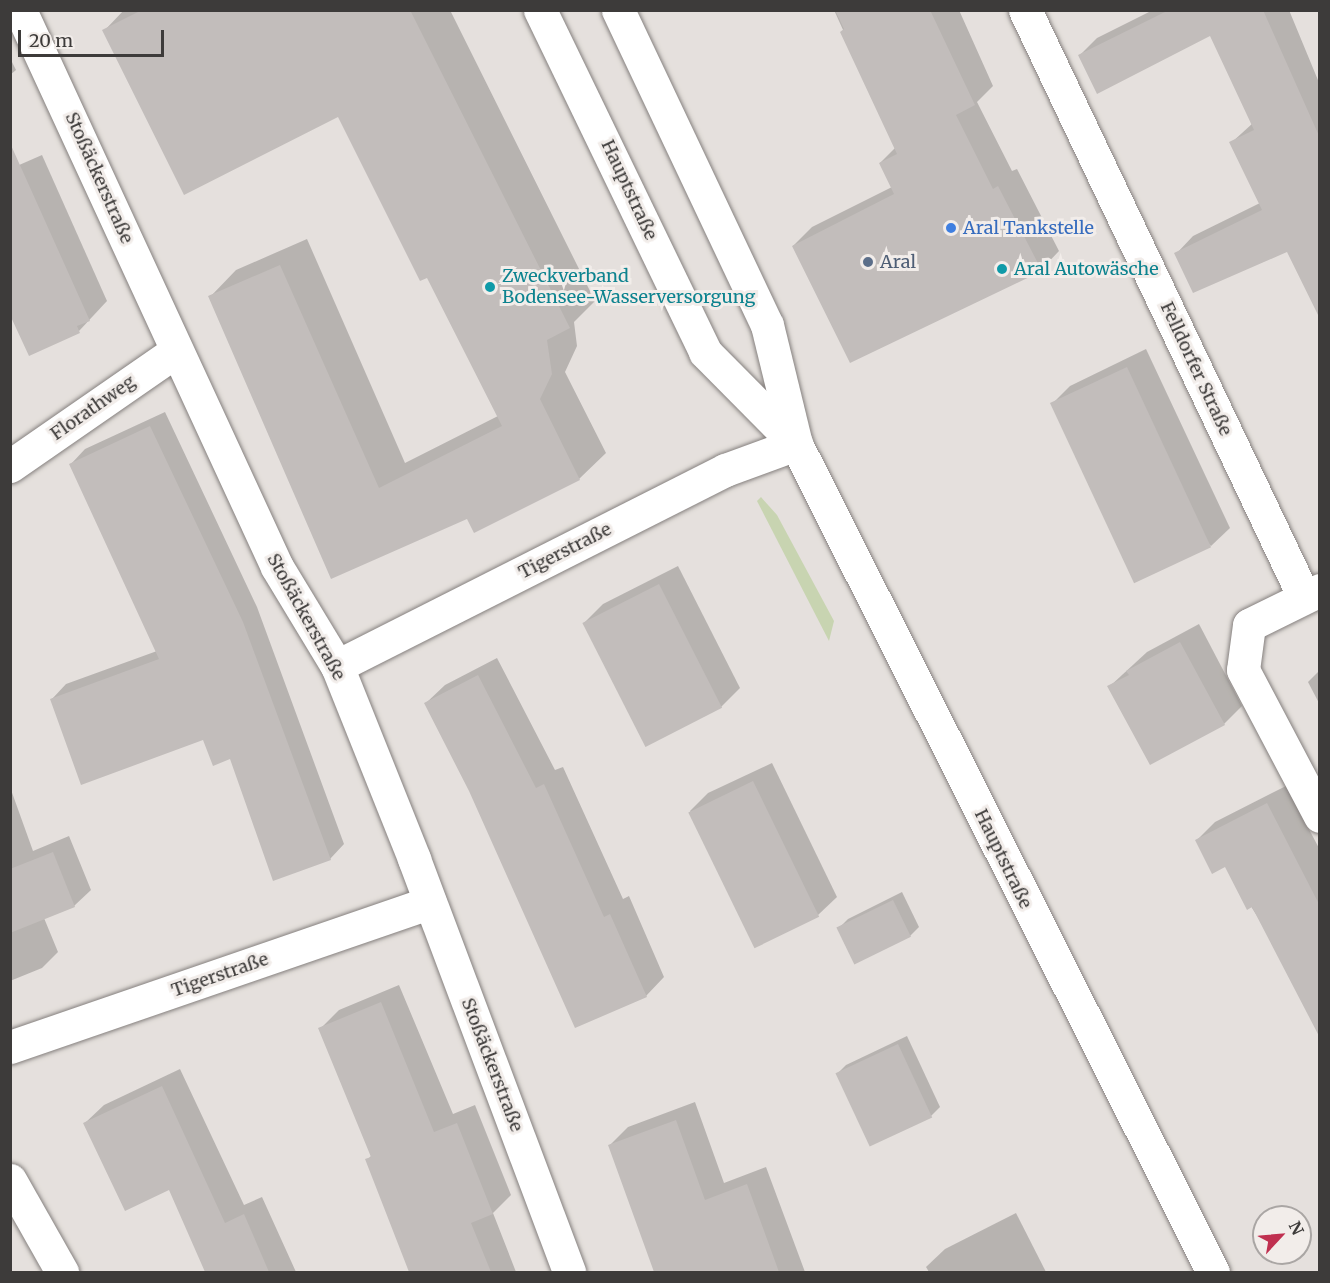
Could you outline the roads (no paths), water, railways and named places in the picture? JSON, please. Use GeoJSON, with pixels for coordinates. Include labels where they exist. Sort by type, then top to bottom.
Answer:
{"type":"FeatureCollection","features":[{"type":"Feature","properties":{"kind":"street","name":"Stoßäckerstraße"},"geometry":{"type":"LineString","coordinates":[[21,10],[277,567],[337,666],[430,902],[569,1272]]}},
{"type":"Feature","properties":{"kind":"street","name":"Hauptstraße"},"geometry":{"type":"LineString","coordinates":[[540,10],[705,352],[796,444]]}},
{"type":"Feature","properties":{"kind":"street","name":"Hauptstraße"},"geometry":{"type":"LineString","coordinates":[[618,10],[767,324],[796,444],[1213,1272]]}},
{"type":"Feature","properties":{"kind":"street","name":"Felldorfer Straße"},"geometry":{"type":"LineString","coordinates":[[1025,10],[1312,594]]}},
{"type":"Feature","properties":{"kind":"street","name":"Florathweg"},"geometry":{"type":"LineString","coordinates":[[10,466],[176,351]]}},
{"type":"Feature","properties":{"kind":"street","name":"Tigerstraße"},"geometry":{"type":"LineString","coordinates":[[337,666],[725,470],[796,444]]}},
{"type":"Feature","properties":{"kind":"street"},"geometry":{"type":"LineString","coordinates":[[1312,594],[1249,625],[1243,670],[1320,816]]}},
{"type":"Feature","properties":{"kind":"street","name":"Tigerstraße"},"geometry":{"type":"LineString","coordinates":[[10,1047],[430,902]]}},
{"type":"Feature","properties":{"kind":"street"},"geometry":{"type":"LineString","coordinates":[[10,1180],[62,1272]]}},
{"type":"Feature","properties":{"kind":"place","name":"Aral Tankstelle"},"geometry":{"type":"Point","coordinates":[951,228]}},
{"type":"Feature","properties":{"kind":"place","name":"Aral"},"geometry":{"type":"Point","coordinates":[868,262]}},
{"type":"Feature","properties":{"kind":"place","name":"Aral Autowäsche"},"geometry":{"type":"Point","coordinates":[1002,269]}},
{"type":"Feature","properties":{"kind":"place","name":"Zweckverband Bodensee-Wasserversorgung"},"geometry":{"type":"Point","coordinates":[490,287]}}]}
